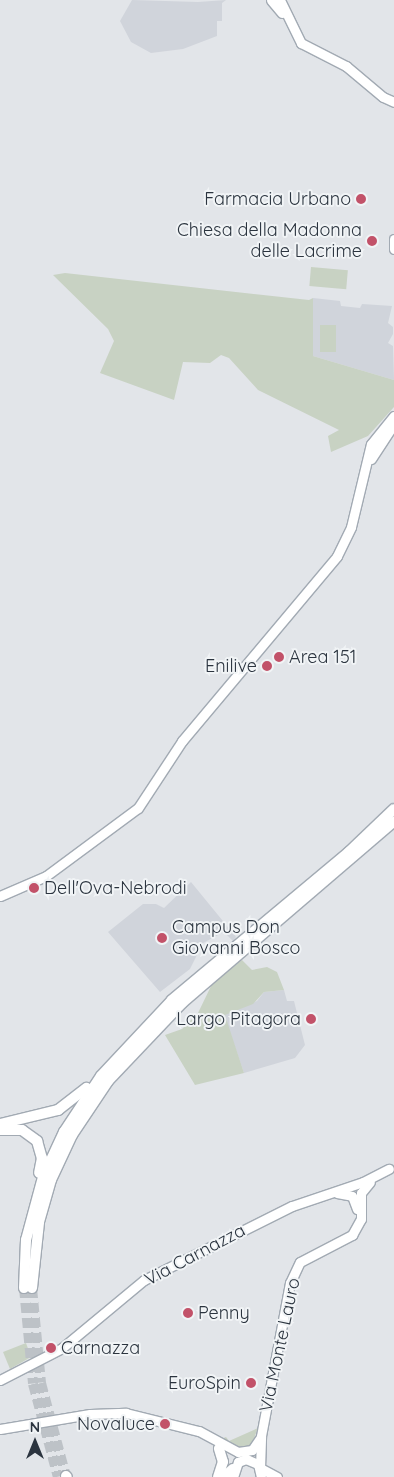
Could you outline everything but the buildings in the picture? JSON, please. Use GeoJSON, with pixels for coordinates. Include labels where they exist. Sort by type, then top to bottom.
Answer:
{"type":"FeatureCollection","features":[{"type":"Feature","properties":{"kind":"highway"},"geometry":{"type":"LineString","coordinates":[[0,1124],[46,1114],[72,1102],[136,1029],[350,852],[394,809]]}},
{"type":"Feature","properties":{"kind":"highway"},"geometry":{"type":"LineString","coordinates":[[0,1130],[27,1132],[37,1141],[42,1154],[23,1234],[24,1266],[28,1288],[37,1232],[51,1180],[72,1135],[108,1081],[182,1003],[394,822]]}},
{"type":"Feature","properties":{"kind":"highway"},"geometry":{"type":"LineString","coordinates":[[24,1266],[36,1196],[64,1132],[116,1058],[172,1000]]}},
{"type":"Feature","properties":{"kind":"highway"},"geometry":{"type":"LineString","coordinates":[[218,1477],[223,1462],[219,1449]]}},
{"type":"Feature","properties":{"kind":"highway"},"geometry":{"type":"LineString","coordinates":[[224,1477],[233,1473]]}},
{"type":"Feature","properties":{"kind":"main road"},"geometry":{"type":"LineString","coordinates":[[272,0],[301,43],[346,66],[393,101]]}},
{"type":"Feature","properties":{"kind":"main road"},"geometry":{"type":"LineString","coordinates":[[280,0],[289,24]]}},
{"type":"Feature","properties":{"kind":"main road"},"geometry":{"type":"LineString","coordinates":[[394,239],[394,249]]}},
{"type":"Feature","properties":{"kind":"main road"},"geometry":{"type":"LineString","coordinates":[[0,896],[38,881],[133,813],[174,751],[337,556],[350,527],[371,444],[394,416]]}},
{"type":"Feature","properties":{"kind":"main road"},"geometry":{"type":"LineString","coordinates":[[364,472],[380,442],[394,424]]}},
{"type":"Feature","properties":{"kind":"main road"},"geometry":{"type":"LineString","coordinates":[[325,1195],[391,1166]]}},
{"type":"Feature","properties":{"kind":"main road"},"geometry":{"type":"LineString","coordinates":[[356,1228],[360,1219],[363,1189],[391,1166]]}},
{"type":"Feature","properties":{"kind":"main road"},"geometry":{"type":"LineString","coordinates":[[325,1195],[346,1193],[352,1196],[357,1209],[356,1228]]}},
{"type":"Feature","properties":{"kind":"main road","name":"Via Carnazza"},"geometry":{"type":"LineString","coordinates":[[0,1380],[62,1348],[144,1280],[292,1206],[325,1195]]}},
{"type":"Feature","properties":{"kind":"main road","name":"Via Monte Lauro"},"geometry":{"type":"LineString","coordinates":[[261,1472],[261,1436],[293,1274],[307,1258],[346,1240],[356,1228]]}},
{"type":"Feature","properties":{"kind":"main road"},"geometry":{"type":"LineString","coordinates":[[0,1429],[90,1414],[126,1413],[166,1421],[207,1436],[242,1452],[254,1448],[261,1436]]}},
{"type":"Feature","properties":{"kind":"main road"},"geometry":{"type":"LineString","coordinates":[[207,1436],[219,1449],[233,1473]]}},
{"type":"Feature","properties":{"kind":"main road"},"geometry":{"type":"LineString","coordinates":[[233,1473],[238,1462],[246,1459],[255,1461],[261,1472],[277,1477]]}},
{"type":"Feature","properties":{"kind":"shaded area"},"geometry":{"type":"Polygon","coordinates":[[[132,0],[198,2],[226,0],[222,3],[222,21],[217,21],[217,36],[183,49],[151,53],[131,42],[120,21],[132,0]]]}},
{"type":"Feature","properties":{"kind":"shaded area"},"geometry":{"type":"Polygon","coordinates":[[[313,298],[340,301],[341,306],[360,308],[362,304],[392,306],[388,323],[393,327],[393,334],[388,343],[393,346],[394,380],[313,356],[313,298]]]}},
{"type":"Feature","properties":{"kind":"shaded area","name":"Campus Don Giovanni Bosco"},"geometry":{"type":"Polygon","coordinates":[[[191,882],[236,937],[233,941],[224,932],[203,943],[190,969],[160,992],[108,932],[143,904],[156,904],[164,908],[191,882]]]}},
{"type":"Feature","properties":{"kind":"shaded area"},"geometry":{"type":"Polygon","coordinates":[[[284,990],[287,1001],[294,1001],[305,1045],[295,1058],[244,1073],[224,1015],[257,1001],[264,992],[284,990]]]}},
{"type":"Feature","properties":{"kind":"green space"},"geometry":{"type":"Polygon","coordinates":[[[311,267],[348,270],[346,289],[309,286],[311,267]]]}},
{"type":"Feature","properties":{"kind":"green space"},"geometry":{"type":"Polygon","coordinates":[[[65,273],[309,300],[313,298],[313,356],[394,380],[394,407],[368,436],[331,452],[328,436],[339,430],[258,390],[229,358],[221,355],[210,363],[183,362],[174,400],[100,373],[114,341],[108,329],[53,275],[65,273]]]}},
{"type":"Feature","properties":{"kind":"green space"},"geometry":{"type":"Polygon","coordinates":[[[320,325],[336,325],[336,352],[320,352],[320,325]]]}},
{"type":"Feature","properties":{"kind":"green space"},"geometry":{"type":"Polygon","coordinates":[[[242,960],[252,970],[267,967],[277,972],[284,990],[264,992],[253,1004],[225,1015],[244,1073],[195,1085],[165,1035],[182,1029],[198,1013],[213,982],[242,960]]]}},
{"type":"Feature","properties":{"kind":"green space"},"geometry":{"type":"Polygon","coordinates":[[[26,1343],[31,1357],[10,1369],[3,1352],[26,1343]]]}},
{"type":"Feature","properties":{"kind":"green space"},"geometry":{"type":"Polygon","coordinates":[[[258,1428],[251,1446],[240,1449],[221,1439],[226,1437],[229,1441],[258,1428]]]}},
{"type":"Feature","properties":{"kind":"tunnel"},"geometry":{"type":"LineString","coordinates":[[24,1288],[33,1384],[58,1477]]}},
{"type":"Feature","properties":{"kind":"tunnel"},"geometry":{"type":"LineString","coordinates":[[32,1288],[41,1383],[66,1476]]}},
{"type":"Feature","properties":{"kind":"place","name":"Farmacia Urbano"},"geometry":{"type":"Point","coordinates":[361,199]}},
{"type":"Feature","properties":{"kind":"place","name":"Chiesa della Madonna delle Lacrime"},"geometry":{"type":"Point","coordinates":[372,241]}},
{"type":"Feature","properties":{"kind":"place","name":"Area 151"},"geometry":{"type":"Point","coordinates":[279,657]}},
{"type":"Feature","properties":{"kind":"place","name":"Enilive"},"geometry":{"type":"Point","coordinates":[267,666]}},
{"type":"Feature","properties":{"kind":"place","name":"Dell'Ova-Nebrodi"},"geometry":{"type":"Point","coordinates":[34,888]}},
{"type":"Feature","properties":{"kind":"place","name":"Campus Don Giovanni Bosco"},"geometry":{"type":"Point","coordinates":[162,938]}},
{"type":"Feature","properties":{"kind":"place","name":"Largo Pitagora"},"geometry":{"type":"Point","coordinates":[311,1019]}},
{"type":"Feature","properties":{"kind":"place","name":"Penny"},"geometry":{"type":"Point","coordinates":[188,1313]}},
{"type":"Feature","properties":{"kind":"place","name":"Carnazza"},"geometry":{"type":"Point","coordinates":[51,1348]}},
{"type":"Feature","properties":{"kind":"place","name":"EuroSpin"},"geometry":{"type":"Point","coordinates":[251,1383]}},
{"type":"Feature","properties":{"kind":"place","name":"Novaluce"},"geometry":{"type":"Point","coordinates":[165,1424]}}]}
